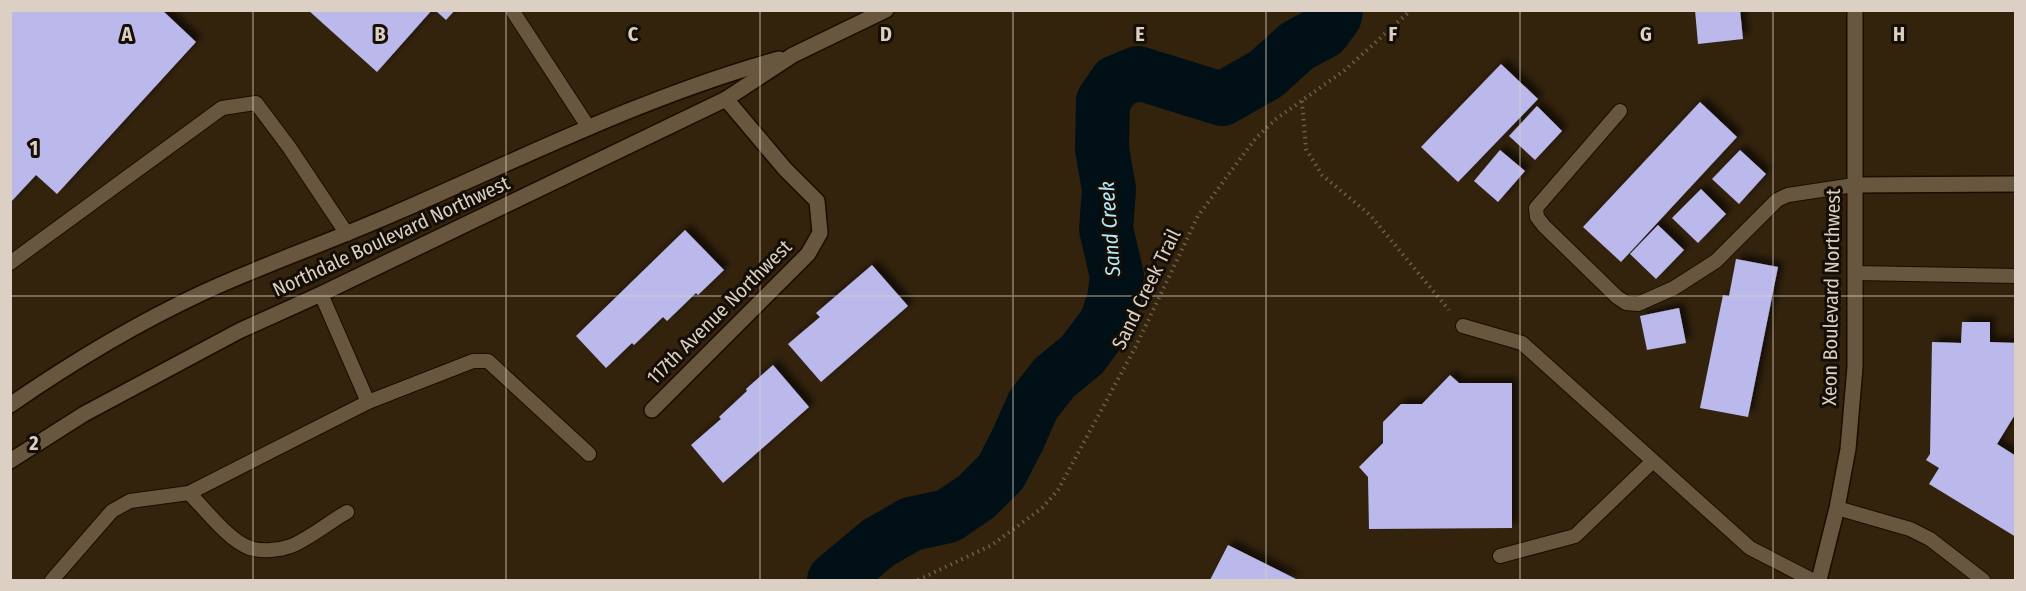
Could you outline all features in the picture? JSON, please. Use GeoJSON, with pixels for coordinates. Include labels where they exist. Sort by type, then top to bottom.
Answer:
{"type":"FeatureCollection","features":[{"type":"Feature","properties":{"kind":"main road","name":"Northdale Boulevard Northwest"},"geometry":{"type":"LineString","coordinates":[[10,461],[84,414],[239,331],[321,294],[726,99],[793,55],[886,10]]}},
{"type":"Feature","properties":{"kind":"main road","name":"Xeon Boulevard Northwest"},"geometry":{"type":"LineString","coordinates":[[1819,580],[1837,508],[1848,449],[1855,368],[1854,10]]}},
{"type":"Feature","properties":{"kind":"main road","name":"Northdale Boulevard Northwest"},"geometry":{"type":"LineString","coordinates":[[10,405],[119,336],[203,293],[347,234],[589,128],[725,74],[793,55]]}},
{"type":"Feature","properties":{"kind":"main road","name":"117th Avenue Northwest"},"geometry":{"type":"LineString","coordinates":[[652,410],[808,254],[820,233],[817,201],[785,169],[726,99]]}},
{"type":"Feature","properties":{"kind":"main road"},"geometry":{"type":"LineString","coordinates":[[1854,185],[2016,184]]}},
{"type":"Feature","properties":{"kind":"lane"},"geometry":{"type":"LineString","coordinates":[[512,10],[589,128]]}},
{"type":"Feature","properties":{"kind":"lane"},"geometry":{"type":"LineString","coordinates":[[10,263],[222,108],[256,103],[289,147],[347,234]]}},
{"type":"Feature","properties":{"kind":"lane"},"geometry":{"type":"LineString","coordinates":[[1620,111],[1536,208],[1537,218],[1544,226],[1626,303],[1638,304],[1674,288],[1716,261],[1777,200],[1788,195],[1854,185]]}},
{"type":"Feature","properties":{"kind":"lane"},"geometry":{"type":"LineString","coordinates":[[1856,273],[2016,276]]}},
{"type":"Feature","properties":{"kind":"lane"},"geometry":{"type":"LineString","coordinates":[[321,294],[368,402]]}},
{"type":"Feature","properties":{"kind":"lane"},"geometry":{"type":"LineString","coordinates":[[1463,326],[1522,343],[1750,548],[1812,580]]}},
{"type":"Feature","properties":{"kind":"lane"},"geometry":{"type":"LineString","coordinates":[[52,580],[112,511],[130,501],[189,493],[368,402],[473,361],[488,361],[589,454]]}},
{"type":"Feature","properties":{"kind":"lane"},"geometry":{"type":"LineString","coordinates":[[1500,556],[1575,536],[1653,461]]}},
{"type":"Feature","properties":{"kind":"lane"},"geometry":{"type":"LineString","coordinates":[[189,493],[236,540],[250,548],[268,550],[291,546],[347,512]]}},
{"type":"Feature","properties":{"kind":"lane"},"geometry":{"type":"LineString","coordinates":[[1837,508],[1910,529],[1930,539],[1983,580]]}},
{"type":"Feature","properties":{"kind":"path","name":"Sand Creek Trail"},"geometry":{"type":"LineString","coordinates":[[918,580],[992,545],[1042,508],[1058,490],[1136,346],[1198,216],[1257,138],[1276,119],[1345,70],[1411,10]]}},
{"type":"Feature","properties":{"kind":"path"},"geometry":{"type":"LineString","coordinates":[[1302,101],[1306,149],[1322,176],[1370,215],[1463,326]]}},
{"type":"Feature","properties":{"kind":"building"},"geometry":{"type":"Polygon","coordinates":[[[10,10],[162,10],[196,42],[57,194],[36,175],[10,203],[10,10]]]}},
{"type":"Feature","properties":{"kind":"building"},"geometry":{"type":"Polygon","coordinates":[[[308,10],[432,10],[377,72],[308,10]]]}},
{"type":"Feature","properties":{"kind":"building"},"geometry":{"type":"Polygon","coordinates":[[[435,10],[455,10],[446,20],[435,10]]]}},
{"type":"Feature","properties":{"kind":"building"},"geometry":{"type":"Polygon","coordinates":[[[1695,10],[1740,10],[1743,39],[1698,44],[1695,10]]]}},
{"type":"Feature","properties":{"kind":"building"},"geometry":{"type":"Polygon","coordinates":[[[1501,64],[1538,99],[1458,182],[1421,147],[1501,64]]]}},
{"type":"Feature","properties":{"kind":"building"},"geometry":{"type":"Polygon","coordinates":[[[1700,102],[1737,137],[1621,262],[1583,227],[1700,102]]]}},
{"type":"Feature","properties":{"kind":"building"},"geometry":{"type":"Polygon","coordinates":[[[1537,106],[1562,131],[1535,160],[1509,136],[1537,106]]]}},
{"type":"Feature","properties":{"kind":"building"},"geometry":{"type":"Polygon","coordinates":[[[1500,150],[1525,171],[1498,202],[1474,181],[1500,150]]]}},
{"type":"Feature","properties":{"kind":"building"},"geometry":{"type":"Polygon","coordinates":[[[1740,150],[1766,174],[1739,204],[1712,179],[1740,150]]]}},
{"type":"Feature","properties":{"kind":"building"},"geometry":{"type":"Polygon","coordinates":[[[1701,189],[1726,214],[1698,243],[1672,218],[1701,189]]]}},
{"type":"Feature","properties":{"kind":"building"},"geometry":{"type":"Polygon","coordinates":[[[1658,225],[1684,250],[1656,279],[1630,254],[1658,225]]]}},
{"type":"Feature","properties":{"kind":"building"},"geometry":{"type":"Polygon","coordinates":[[[685,230],[724,270],[667,321],[663,317],[606,368],[576,336],[685,230]]]}},
{"type":"Feature","properties":{"kind":"building"},"geometry":{"type":"Polygon","coordinates":[[[1736,259],[1778,267],[1748,417],[1700,408],[1723,295],[1729,296],[1736,259]]]}},
{"type":"Feature","properties":{"kind":"building"},"geometry":{"type":"Polygon","coordinates":[[[872,265],[908,306],[821,382],[788,344],[820,317],[816,313],[872,265]]]}},
{"type":"Feature","properties":{"kind":"building"},"geometry":{"type":"Polygon","coordinates":[[[1679,308],[1686,343],[1647,350],[1640,316],[1679,308]]]}},
{"type":"Feature","properties":{"kind":"building"},"geometry":{"type":"Polygon","coordinates":[[[1962,322],[1990,322],[1990,342],[2016,343],[2016,413],[1997,444],[2016,456],[2016,537],[1929,484],[1939,468],[1926,460],[1930,454],[1932,342],[1961,343],[1962,322]]]}},
{"type":"Feature","properties":{"kind":"building"},"geometry":{"type":"Polygon","coordinates":[[[773,365],[809,407],[723,483],[691,445],[721,419],[719,417],[773,365]]]}},
{"type":"Feature","properties":{"kind":"building"},"geometry":{"type":"Polygon","coordinates":[[[1450,375],[1459,383],[1512,383],[1512,528],[1369,529],[1368,477],[1359,467],[1383,443],[1383,422],[1401,404],[1422,404],[1450,375]]]}},
{"type":"Feature","properties":{"kind":"building"},"geometry":{"type":"Polygon","coordinates":[[[1228,545],[1298,580],[1210,580],[1228,545]]]}},
{"type":"Feature","properties":{"kind":"waterway","name":"Sand Creek"},"geometry":{"type":"LineString","coordinates":[[834,580],[878,543],[911,524],[948,516],[976,497],[1001,472],[1033,405],[1054,378],[1082,355],[1106,323],[1114,299],[1117,276],[1106,229],[1109,189],[1102,149],[1103,101],[1116,82],[1138,73],[1222,99],[1266,74],[1297,46],[1323,32],[1335,16],[1336,10]]}}]}
